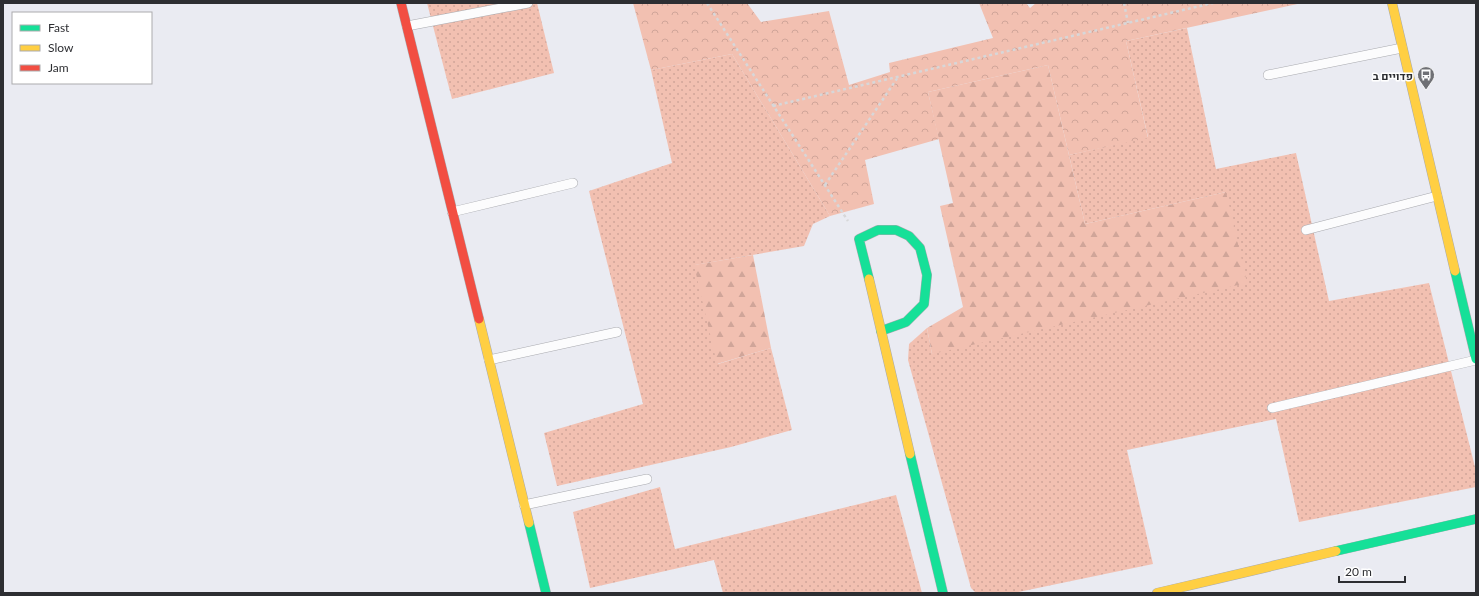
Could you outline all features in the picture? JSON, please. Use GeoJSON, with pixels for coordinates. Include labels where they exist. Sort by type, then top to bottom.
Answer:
{"type":"FeatureCollection","features":[{"type":"Feature","properties":{"kind":"street"},"geometry":{"type":"LineString","coordinates":[[401,3],[546,593]]}},
{"type":"Feature","properties":{"kind":"street"},"geometry":{"type":"LineString","coordinates":[[1392,3],[1476,359]]}},
{"type":"Feature","properties":{"kind":"street"},"geometry":{"type":"LineString","coordinates":[[881,331],[906,322],[924,304],[927,275],[920,248],[909,236],[896,230],[878,230],[859,239],[943,593]]}},
{"type":"Feature","properties":{"kind":"street"},"geometry":{"type":"LineString","coordinates":[[1157,593],[1476,519]]}},
{"type":"Feature","properties":{"kind":"lane"},"geometry":{"type":"LineString","coordinates":[[406,26],[528,3]]}},
{"type":"Feature","properties":{"kind":"lane"},"geometry":{"type":"LineString","coordinates":[[1268,75],[1402,48]]}},
{"type":"Feature","properties":{"kind":"lane"},"geometry":{"type":"LineString","coordinates":[[452,212],[573,183]]}},
{"type":"Feature","properties":{"kind":"lane"},"geometry":{"type":"LineString","coordinates":[[1306,230],[1437,196]]}},
{"type":"Feature","properties":{"kind":"lane"},"geometry":{"type":"LineString","coordinates":[[489,360],[617,332]]}},
{"type":"Feature","properties":{"kind":"lane"},"geometry":{"type":"LineString","coordinates":[[1272,408],[1476,359]]}},
{"type":"Feature","properties":{"kind":"lane"},"geometry":{"type":"LineString","coordinates":[[524,505],[647,480]]}},
{"type":"Feature","properties":{"kind":"path"},"geometry":{"type":"LineString","coordinates":[[707,3],[859,239]]}},
{"type":"Feature","properties":{"kind":"path"},"geometry":{"type":"LineString","coordinates":[[1124,3],[1128,23]]}},
{"type":"Feature","properties":{"kind":"path"},"geometry":{"type":"LineString","coordinates":[[773,106],[1213,3]]}},
{"type":"Feature","properties":{"kind":"path"},"geometry":{"type":"LineString","coordinates":[[824,186],[898,77]]}},
{"type":"Feature","properties":{"kind":"green space"},"geometry":{"type":"Polygon","coordinates":[[[427,3],[537,3],[554,73],[452,99],[427,3]]]}},
{"type":"Feature","properties":{"kind":"green space"},"geometry":{"type":"Polygon","coordinates":[[[633,3],[747,3],[761,22],[829,11],[849,85],[890,72],[889,63],[993,38],[979,3],[1026,3],[1030,8],[1036,3],[1302,3],[1126,41],[1148,138],[1069,155],[1048,65],[928,92],[939,139],[865,160],[874,204],[830,216],[732,54],[651,70],[633,3]]]}},
{"type":"Feature","properties":{"kind":"green space"},"geometry":{"type":"Polygon","coordinates":[[[1187,28],[1216,169],[1296,153],[1329,301],[1429,283],[1476,471],[1476,487],[1299,522],[1276,419],[1127,450],[1153,564],[1013,593],[976,593],[971,588],[908,360],[909,344],[927,328],[932,354],[1226,192],[1085,224],[1069,155],[1148,137],[1126,41],[1187,28]]]}},
{"type":"Feature","properties":{"kind":"green space"},"geometry":{"type":"Polygon","coordinates":[[[732,54],[830,216],[813,224],[804,246],[695,265],[718,364],[771,348],[792,430],[731,447],[557,486],[544,433],[643,404],[589,191],[672,163],[651,70],[732,54]]]}},
{"type":"Feature","properties":{"kind":"green space"},"geometry":{"type":"Polygon","coordinates":[[[1048,65],[1085,224],[1226,192],[1247,283],[932,354],[927,328],[963,307],[940,206],[953,203],[928,92],[1048,65]]]}},
{"type":"Feature","properties":{"kind":"green space"},"geometry":{"type":"Polygon","coordinates":[[[753,255],[771,348],[717,364],[694,265],[753,255]]]}},
{"type":"Feature","properties":{"kind":"green space"},"geometry":{"type":"Polygon","coordinates":[[[660,487],[675,549],[896,495],[922,593],[723,593],[714,560],[590,588],[573,512],[660,487]]]}},
{"type":"Feature","properties":{"kind":"traffic: fast"},"geometry":{"type":"LineString","coordinates":[[869,279],[859,239],[878,230],[896,230],[909,236],[920,248],[927,275],[924,304],[906,322],[881,331]]}},
{"type":"Feature","properties":{"kind":"traffic: fast"},"geometry":{"type":"LineString","coordinates":[[1455,271],[1476,359]]}},
{"type":"Feature","properties":{"kind":"traffic: fast"},"geometry":{"type":"LineString","coordinates":[[910,454],[943,593]]}},
{"type":"Feature","properties":{"kind":"traffic: fast"},"geometry":{"type":"LineString","coordinates":[[1336,551],[1476,519]]}},
{"type":"Feature","properties":{"kind":"traffic: fast"},"geometry":{"type":"LineString","coordinates":[[529,523],[546,593]]}},
{"type":"Feature","properties":{"kind":"traffic: slow"},"geometry":{"type":"LineString","coordinates":[[1392,3],[1455,271]]}},
{"type":"Feature","properties":{"kind":"traffic: slow"},"geometry":{"type":"LineString","coordinates":[[869,279],[910,454]]}},
{"type":"Feature","properties":{"kind":"traffic: slow"},"geometry":{"type":"LineString","coordinates":[[479,319],[529,523]]}},
{"type":"Feature","properties":{"kind":"traffic: slow"},"geometry":{"type":"LineString","coordinates":[[1157,593],[1336,551]]}},
{"type":"Feature","properties":{"kind":"traffic: jam"},"geometry":{"type":"LineString","coordinates":[[401,3],[479,319]]}},
{"type":"Feature","properties":{"kind":"place","name":"פדויים ב"},"geometry":{"type":"Point","coordinates":[1426,90]}}]}
